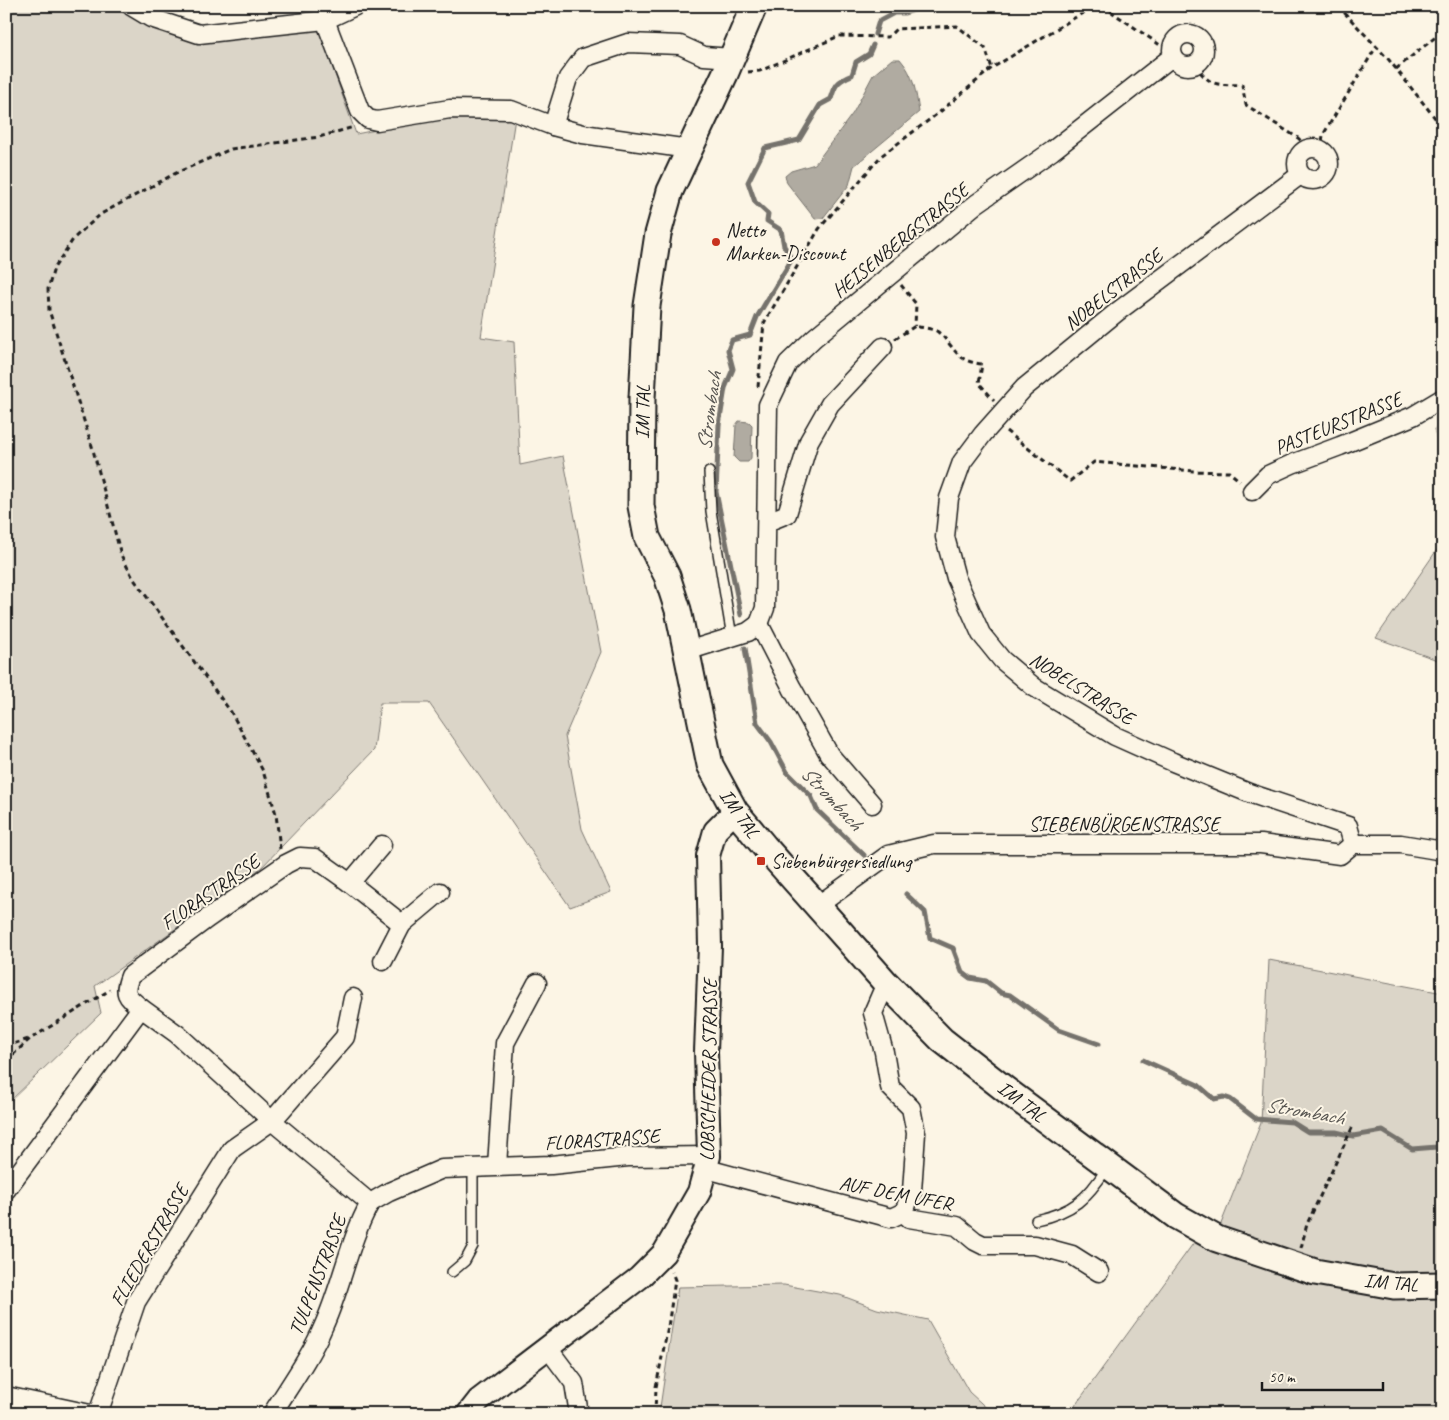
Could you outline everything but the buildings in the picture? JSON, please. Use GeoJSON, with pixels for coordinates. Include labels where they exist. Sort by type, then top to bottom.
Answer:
{"type":"FeatureCollection","features":[{"type":"Feature","properties":{"kind":"main road","name":"IM TAL"},"geometry":{"type":"LineString","coordinates":[[754,6],[729,66],[670,191],[658,234],[647,306],[642,398],[641,506],[647,537],[667,576],[678,610],[710,765],[735,810],[770,854],[886,983],[942,1040],[1176,1216],[1217,1239],[1315,1272],[1394,1286],[1443,1285]]}},
{"type":"Feature","properties":{"kind":"street"},"geometry":{"type":"LineString","coordinates":[[131,6],[151,18],[199,34],[325,20],[355,6]]}},
{"type":"Feature","properties":{"kind":"street"},"geometry":{"type":"LineString","coordinates":[[325,20],[360,111],[368,119],[377,121],[450,109],[511,110],[553,126],[583,134],[689,149]]}},
{"type":"Feature","properties":{"kind":"street","name":"HEISENBERGSTRASSE"},"geometry":{"type":"LineString","coordinates":[[759,624],[765,608],[768,405],[788,363],[814,338],[976,204],[1052,151],[1173,56],[1172,49],[1177,38],[1187,33],[1199,36],[1205,46],[1204,57],[1195,65]]}},
{"type":"Feature","properties":{"kind":"street"},"geometry":{"type":"LineString","coordinates":[[553,126],[568,78],[583,58],[628,43],[680,45],[729,66]]}},
{"type":"Feature","properties":{"kind":"street"},"geometry":{"type":"LineString","coordinates":[[1173,56],[1182,65],[1195,65]]}},
{"type":"Feature","properties":{"kind":"street"},"geometry":{"type":"LineString","coordinates":[[1315,149],[1325,153],[1329,161],[1326,175],[1320,180],[1313,181],[1306,180],[1300,175],[1296,162],[1298,156],[1303,151],[1315,149]]}},
{"type":"Feature","properties":{"kind":"street","name":"NOBELSTRASSE"},"geometry":{"type":"LineString","coordinates":[[1300,175],[1117,312],[1024,388],[983,434],[962,462],[949,498],[945,537],[956,578],[981,634],[1002,660],[1034,688],[1115,736],[1173,762],[1249,793],[1348,826],[1353,844]]}},
{"type":"Feature","properties":{"kind":"street"},"geometry":{"type":"LineString","coordinates":[[767,522],[787,514],[809,440],[830,404],[883,347]]}},
{"type":"Feature","properties":{"kind":"street","name":"PASTEURSTRASSE"},"geometry":{"type":"LineString","coordinates":[[1252,491],[1268,475],[1413,416],[1443,398]]}},
{"type":"Feature","properties":{"kind":"street"},"geometry":{"type":"LineString","coordinates":[[687,651],[748,632],[759,624],[829,754],[872,804]]}},
{"type":"Feature","properties":{"kind":"street","name":"LOBSCHEIDER STRASSE"},"geometry":{"type":"LineString","coordinates":[[468,1414],[480,1400],[639,1278],[664,1253],[699,1192],[708,1162],[706,1052],[710,946],[708,856],[715,831],[735,810]]}},
{"type":"Feature","properties":{"kind":"street","name":"SIEBENBÜRGENSTRASSE"},"geometry":{"type":"LineString","coordinates":[[817,906],[888,855],[934,844],[1262,844],[1340,855],[1353,844],[1401,844],[1443,851]]}},
{"type":"Feature","properties":{"kind":"street"},"geometry":{"type":"LineString","coordinates":[[350,883],[382,845]]}},
{"type":"Feature","properties":{"kind":"street","name":"FLORASTRASSE"},"geometry":{"type":"LineString","coordinates":[[126,988],[130,976],[208,918],[286,864],[300,857],[315,858],[402,924]]}},
{"type":"Feature","properties":{"kind":"street"},"geometry":{"type":"LineString","coordinates":[[383,961],[402,924],[440,892]]}},
{"type":"Feature","properties":{"kind":"street"},"geometry":{"type":"LineString","coordinates":[[497,1166],[505,1043],[537,983]]}},
{"type":"Feature","properties":{"kind":"street"},"geometry":{"type":"LineString","coordinates":[[886,983],[873,1012],[884,1052],[890,1087],[911,1108],[916,1133],[912,1191],[904,1212]]}},
{"type":"Feature","properties":{"kind":"street"},"geometry":{"type":"LineString","coordinates":[[126,988],[128,998],[177,1034],[272,1121],[370,1203]]}},
{"type":"Feature","properties":{"kind":"street"},"geometry":{"type":"LineString","coordinates":[[272,1121],[345,1038],[353,998]]}},
{"type":"Feature","properties":{"kind":"street"},"geometry":{"type":"LineString","coordinates":[[6,1190],[140,1008]]}},
{"type":"Feature","properties":{"kind":"street","name":"FLIEDERSTRASSE"},"geometry":{"type":"LineString","coordinates":[[98,1414],[136,1302],[232,1149],[272,1121]]}},
{"type":"Feature","properties":{"kind":"street","name":"FLORASTRASSE"},"geometry":{"type":"LineString","coordinates":[[370,1203],[388,1192],[442,1169],[551,1164],[628,1157],[708,1162]]}},
{"type":"Feature","properties":{"kind":"street","name":"AUF DEM UFER"},"geometry":{"type":"LineString","coordinates":[[708,1162],[891,1218],[904,1212],[909,1218],[957,1226],[974,1241],[983,1245],[1035,1245],[1072,1255],[1099,1272]]}},
{"type":"Feature","properties":{"kind":"street","name":"TULPENSTRASSE"},"geometry":{"type":"LineString","coordinates":[[272,1414],[307,1357],[324,1324],[359,1223],[370,1203]]}},
{"type":"Feature","properties":{"kind":"street"},"geometry":{"type":"LineString","coordinates":[[547,1347],[574,1382],[579,1414]]}},
{"type":"Feature","properties":{"kind":"street"},"geometry":{"type":"LineString","coordinates":[[6,1396],[90,1414]]}},
{"type":"Feature","properties":{"kind":"lane"},"geometry":{"type":"LineString","coordinates":[[709,472],[711,511],[732,637]]}},
{"type":"Feature","properties":{"kind":"lane"},"geometry":{"type":"LineString","coordinates":[[1036,1220],[1062,1212],[1080,1202],[1091,1191],[1109,1166]]}},
{"type":"Feature","properties":{"kind":"lane"},"geometry":{"type":"LineString","coordinates":[[452,1272],[466,1261],[473,1246],[473,1168]]}},
{"type":"Feature","properties":{"kind":"path"},"geometry":{"type":"LineString","coordinates":[[768,405],[757,393],[764,323],[820,229],[881,156],[941,111],[992,68],[1094,6]]}},
{"type":"Feature","properties":{"kind":"path"},"geometry":{"type":"LineString","coordinates":[[1103,6],[1152,40]]}},
{"type":"Feature","properties":{"kind":"path"},"geometry":{"type":"LineString","coordinates":[[1338,6],[1396,69],[1443,128]]}},
{"type":"Feature","properties":{"kind":"path"},"geometry":{"type":"LineString","coordinates":[[729,66],[760,71],[839,36],[888,37],[896,29],[957,26],[985,48],[992,68]]}},
{"type":"Feature","properties":{"kind":"path"},"geometry":{"type":"LineString","coordinates":[[1396,69],[1443,31]]}},
{"type":"Feature","properties":{"kind":"path"},"geometry":{"type":"LineString","coordinates":[[1195,65],[1204,78],[1212,83],[1242,85],[1246,105],[1315,149],[1376,47]]}},
{"type":"Feature","properties":{"kind":"path"},"geometry":{"type":"LineString","coordinates":[[286,864],[280,852],[276,814],[263,770],[231,712],[133,578],[121,555],[92,446],[49,310],[48,289],[54,268],[74,238],[101,214],[176,173],[231,149],[320,136],[359,126],[368,119]]}},
{"type":"Feature","properties":{"kind":"path"},"geometry":{"type":"LineString","coordinates":[[900,283],[916,304],[915,326]]}},
{"type":"Feature","properties":{"kind":"path"},"geometry":{"type":"LineString","coordinates":[[883,347],[915,326],[937,330],[954,351],[968,363],[982,364],[979,383],[994,400]]}},
{"type":"Feature","properties":{"kind":"path"},"geometry":{"type":"LineString","coordinates":[[1008,432],[1070,481],[1094,462],[1193,471],[1228,472],[1252,491]]}},
{"type":"Feature","properties":{"kind":"path"},"geometry":{"type":"LineString","coordinates":[[6,1061],[30,1039],[107,991],[126,988]]}},
{"type":"Feature","properties":{"kind":"path"},"geometry":{"type":"LineString","coordinates":[[6,1046],[30,1039]]}},
{"type":"Feature","properties":{"kind":"path"},"geometry":{"type":"LineString","coordinates":[[1297,1266],[1307,1224],[1352,1126]]}},
{"type":"Feature","properties":{"kind":"path"},"geometry":{"type":"LineString","coordinates":[[655,1414],[656,1387],[676,1280],[664,1253]]}},
{"type":"Feature","properties":{"kind":"shaded area"},"geometry":{"type":"Polygon","coordinates":[[[6,6],[119,6],[148,22],[199,41],[319,29],[356,134],[449,115],[515,118],[481,337],[514,342],[520,465],[563,456],[601,652],[565,736],[582,829],[611,892],[570,907],[429,703],[380,703],[374,750],[261,868],[95,986],[101,1013],[6,1105],[6,6]]]}},
{"type":"Feature","properties":{"kind":"shaded area"},"geometry":{"type":"Polygon","coordinates":[[[892,59],[900,59],[905,65],[915,91],[919,112],[854,166],[849,185],[823,218],[815,219],[787,183],[785,176],[791,171],[815,164],[853,113],[873,75],[892,59]]]}},
{"type":"Feature","properties":{"kind":"shaded area"},"geometry":{"type":"Polygon","coordinates":[[[739,421],[749,422],[752,425],[751,458],[748,462],[739,462],[734,457],[736,425],[739,421]]]}},
{"type":"Feature","properties":{"kind":"shaded area"},"geometry":{"type":"Polygon","coordinates":[[[1443,426],[1443,463],[1434,429],[1443,426]]]}},
{"type":"Feature","properties":{"kind":"shaded area"},"geometry":{"type":"Polygon","coordinates":[[[1443,541],[1443,662],[1376,638],[1443,541]]]}},
{"type":"Feature","properties":{"kind":"shaded area"},"geometry":{"type":"Polygon","coordinates":[[[1269,960],[1443,993],[1443,1276],[1393,1275],[1336,1267],[1219,1229],[1261,1123],[1269,960]]]}},
{"type":"Feature","properties":{"kind":"shaded area"},"geometry":{"type":"Polygon","coordinates":[[[1195,1241],[1312,1284],[1443,1296],[1443,1414],[1069,1414],[1195,1241]]]}},
{"type":"Feature","properties":{"kind":"shaded area"},"geometry":{"type":"Polygon","coordinates":[[[784,1285],[840,1295],[877,1309],[928,1320],[969,1392],[993,1414],[659,1414],[678,1287],[784,1285]]]}},
{"type":"Feature","properties":{"kind":"waterway","name":"Strombach"},"geometry":{"type":"LineString","coordinates":[[875,34],[879,21],[894,13],[904,13],[927,6]]}},
{"type":"Feature","properties":{"kind":"waterway","name":"Strombach"},"geometry":{"type":"LineString","coordinates":[[741,615],[716,492],[719,425],[725,388],[733,369],[728,350],[732,340],[750,335],[757,317],[792,259],[784,246],[781,230],[767,221],[768,214],[755,202],[748,182],[765,148],[799,140],[820,105],[831,99],[837,84],[852,75],[856,62],[869,54],[873,45]]}},
{"type":"Feature","properties":{"kind":"waterway","name":"Strombach"},"geometry":{"type":"LineString","coordinates":[[745,648],[757,723],[771,742],[787,772],[811,796],[817,810],[864,855]]}},
{"type":"Feature","properties":{"kind":"waterway","name":"Strombach"},"geometry":{"type":"LineString","coordinates":[[906,894],[925,912],[930,938],[953,948],[962,972],[970,978],[986,981],[1001,993],[1010,995],[1059,1030],[1099,1044]]}},
{"type":"Feature","properties":{"kind":"waterway","name":"Strombach"},"geometry":{"type":"LineString","coordinates":[[1143,1060],[1198,1085],[1214,1099],[1224,1097],[1230,1099],[1256,1119],[1292,1122],[1308,1132],[1336,1132],[1353,1136],[1383,1131],[1412,1149],[1443,1148]]}},
{"type":"Feature","properties":{"kind":"place","name":"Netto Marken-Discount"},"geometry":{"type":"Point","coordinates":[716,242]}},
{"type":"Feature","properties":{"kind":"place","name":"Siebenbürgersiedlung"},"geometry":{"type":"Point","coordinates":[761,861]}}]}
